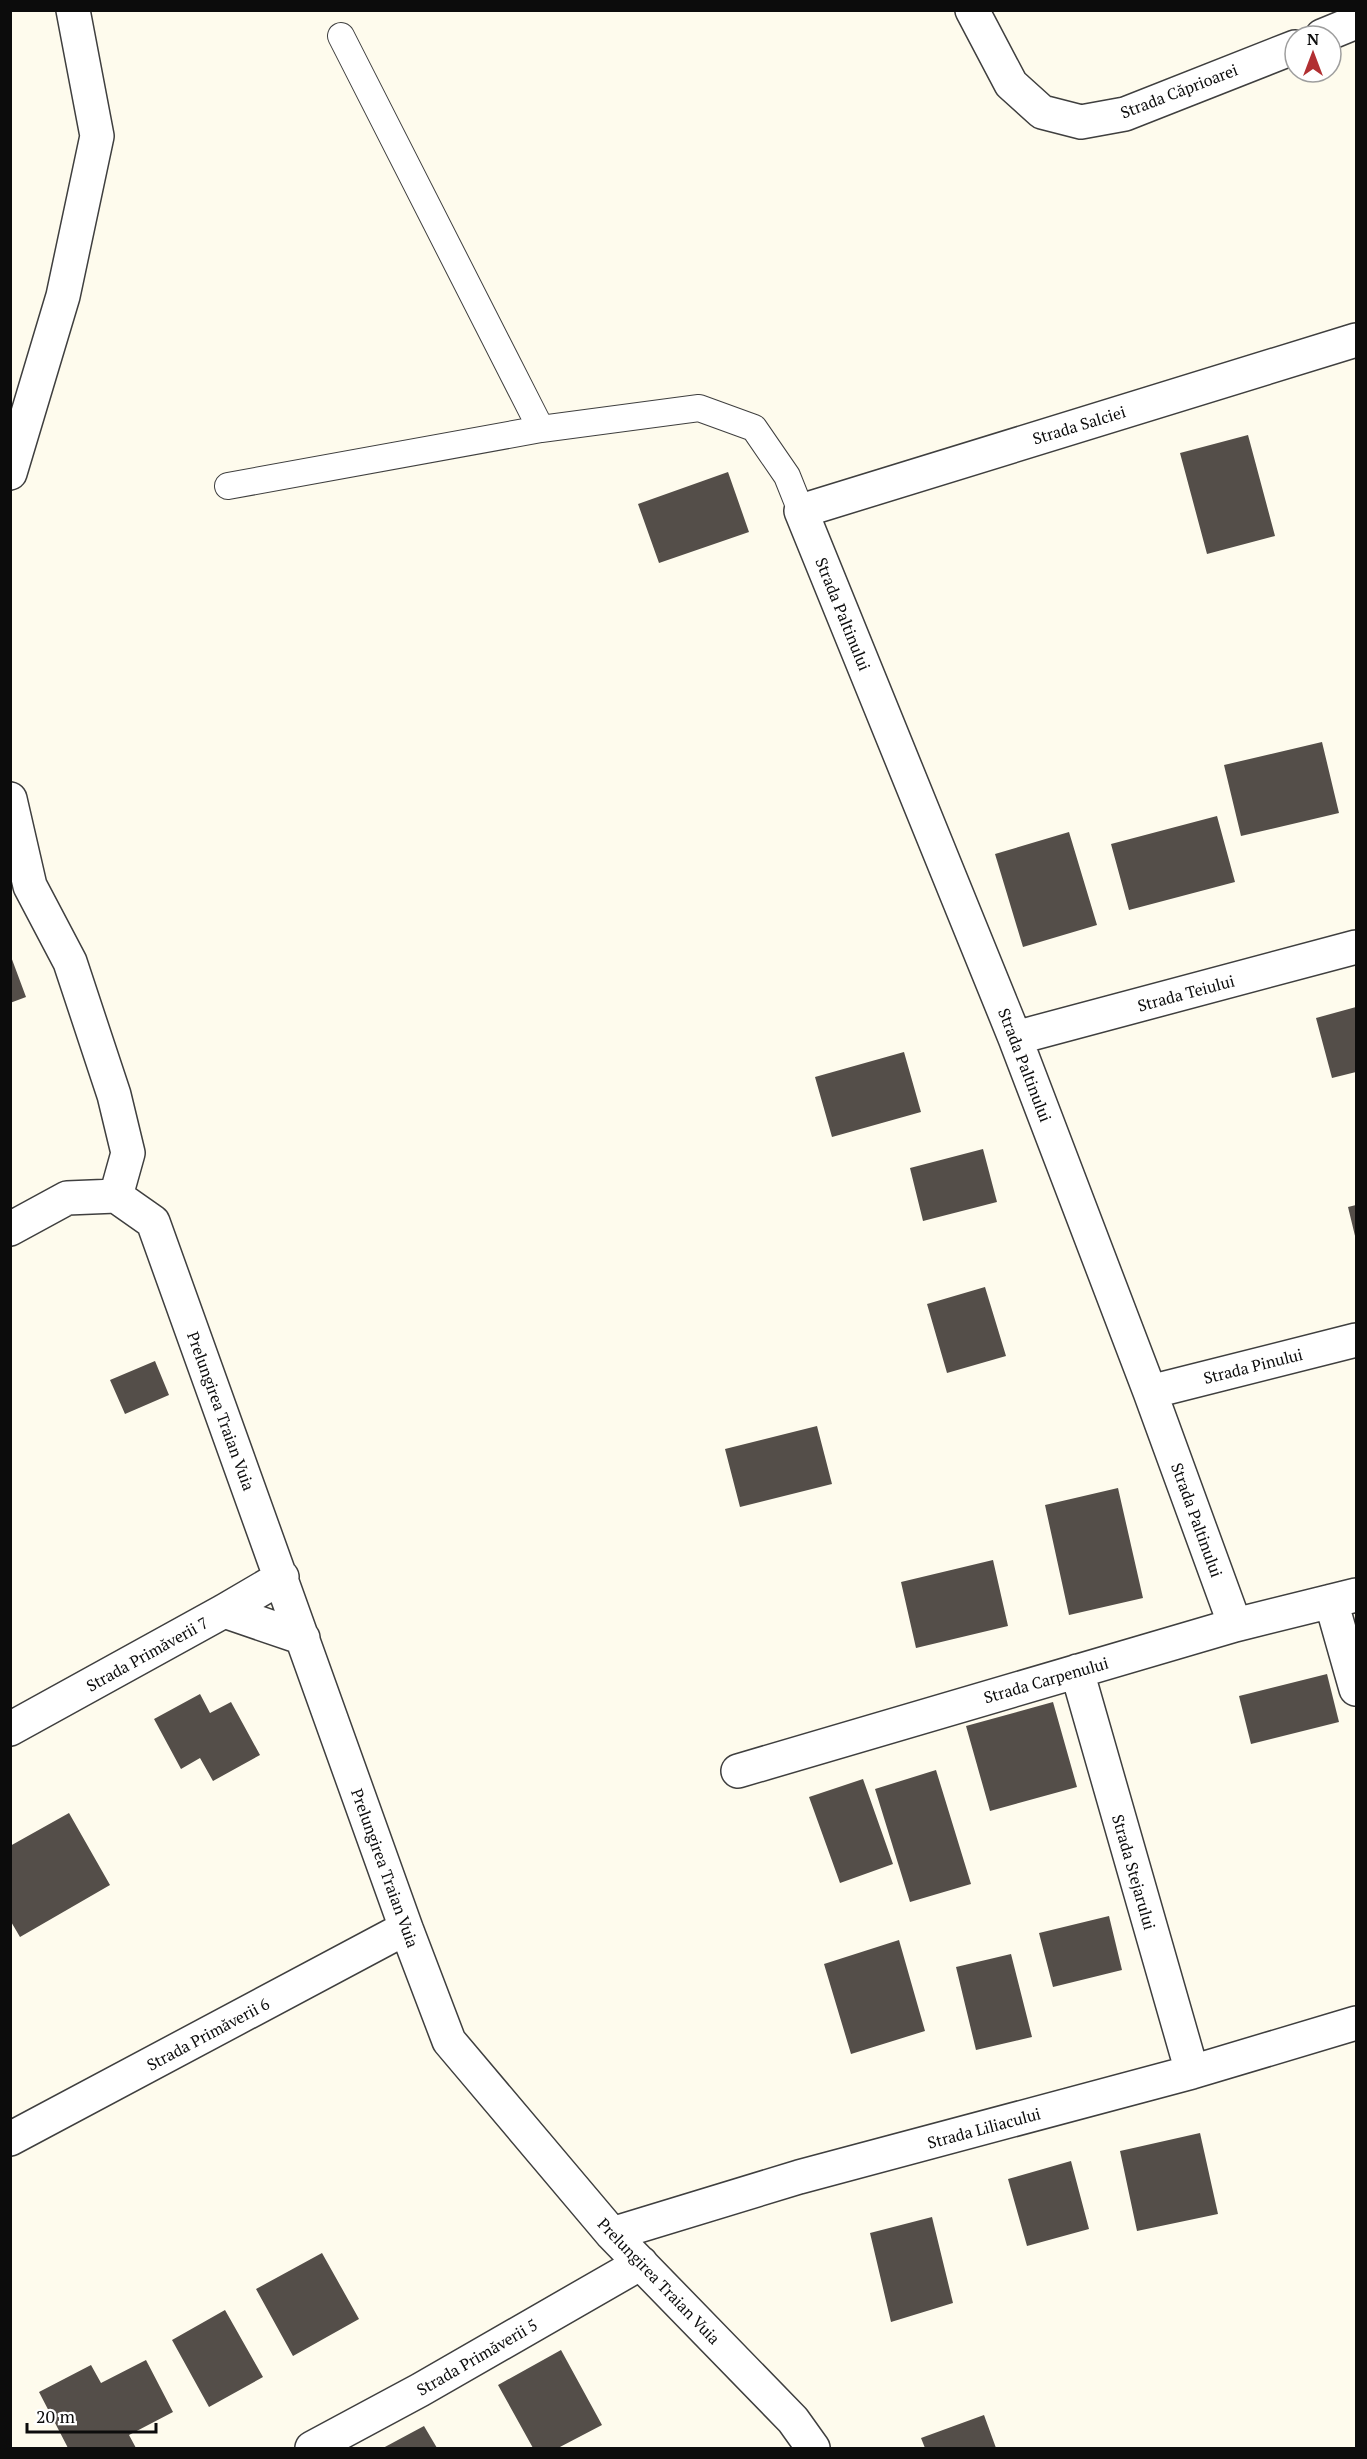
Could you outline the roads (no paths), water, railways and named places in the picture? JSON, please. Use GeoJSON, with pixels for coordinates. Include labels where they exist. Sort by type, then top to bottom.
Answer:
{"type":"FeatureCollection","features":[{"type":"Feature","properties":{"kind":"street"},"geometry":{"type":"LineString","coordinates":[[10,473],[63,296],[97,136],[73,10]]}},
{"type":"Feature","properties":{"kind":"street","name":"Strada Căprioarei"},"geometry":{"type":"LineString","coordinates":[[972,10],[1011,84],[1042,112],[1081,122],[1125,114],[1283,52]]}},
{"type":"Feature","properties":{"kind":"street","name":"Strada Salciei"},"geometry":{"type":"LineString","coordinates":[[801,511],[1356,340]]}},
{"type":"Feature","properties":{"kind":"street","name":"Strada Paltinului"},"geometry":{"type":"LineString","coordinates":[[801,511],[1015,1038],[1150,1392],[1235,1625]]}},
{"type":"Feature","properties":{"kind":"street"},"geometry":{"type":"LineString","coordinates":[[10,799],[30,886],[70,962],[114,1095],[128,1153],[116,1196],[67,1198],[10,1229]]}},
{"type":"Feature","properties":{"kind":"street","name":"Strada Teiului"},"geometry":{"type":"LineString","coordinates":[[1015,1038],[1356,947]]}},
{"type":"Feature","properties":{"kind":"street","name":"Prelungirea Traian Vuia"},"geometry":{"type":"LineString","coordinates":[[116,1196],[153,1222],[448,2041],[612,2234],[793,2420],[813,2448]]}},
{"type":"Feature","properties":{"kind":"street","name":"Strada Pinului"},"geometry":{"type":"LineString","coordinates":[[1150,1392],[1356,1340]]}},
{"type":"Feature","properties":{"kind":"street","name":"Strada Primăverii 7"},"geometry":{"type":"LineString","coordinates":[[10,1729],[282,1577]]}},
{"type":"Feature","properties":{"kind":"street"},"geometry":{"type":"LineString","coordinates":[[1344,1598],[1356,1689]]}},
{"type":"Feature","properties":{"kind":"street","name":"Strada Carpenului"},"geometry":{"type":"LineString","coordinates":[[738,1771],[1235,1625],[1344,1598]]}},
{"type":"Feature","properties":{"kind":"street"},"geometry":{"type":"LineString","coordinates":[[224,1611],[303,1638]]}},
{"type":"Feature","properties":{"kind":"street","name":"Strada Stejarului"},"geometry":{"type":"LineString","coordinates":[[1077,1671],[1192,2072]]}},
{"type":"Feature","properties":{"kind":"street","name":"Strada Primăverii 6"},"geometry":{"type":"LineString","coordinates":[[10,2139],[406,1928]]}},
{"type":"Feature","properties":{"kind":"street","name":"Strada Liliacului"},"geometry":{"type":"LineString","coordinates":[[612,2234],[799,2177],[1192,2072],[1356,2023]]}},
{"type":"Feature","properties":{"kind":"street","name":"Strada Primăverii 5"},"geometry":{"type":"LineString","coordinates":[[312,2448],[420,2390],[640,2263]]}},
{"type":"Feature","properties":{"kind":"lane"},"geometry":{"type":"LineString","coordinates":[[341,36],[541,429]]}},
{"type":"Feature","properties":{"kind":"lane"},"geometry":{"type":"LineString","coordinates":[[228,486],[541,429],[699,408],[754,428],[787,476],[801,511]]}}]}
